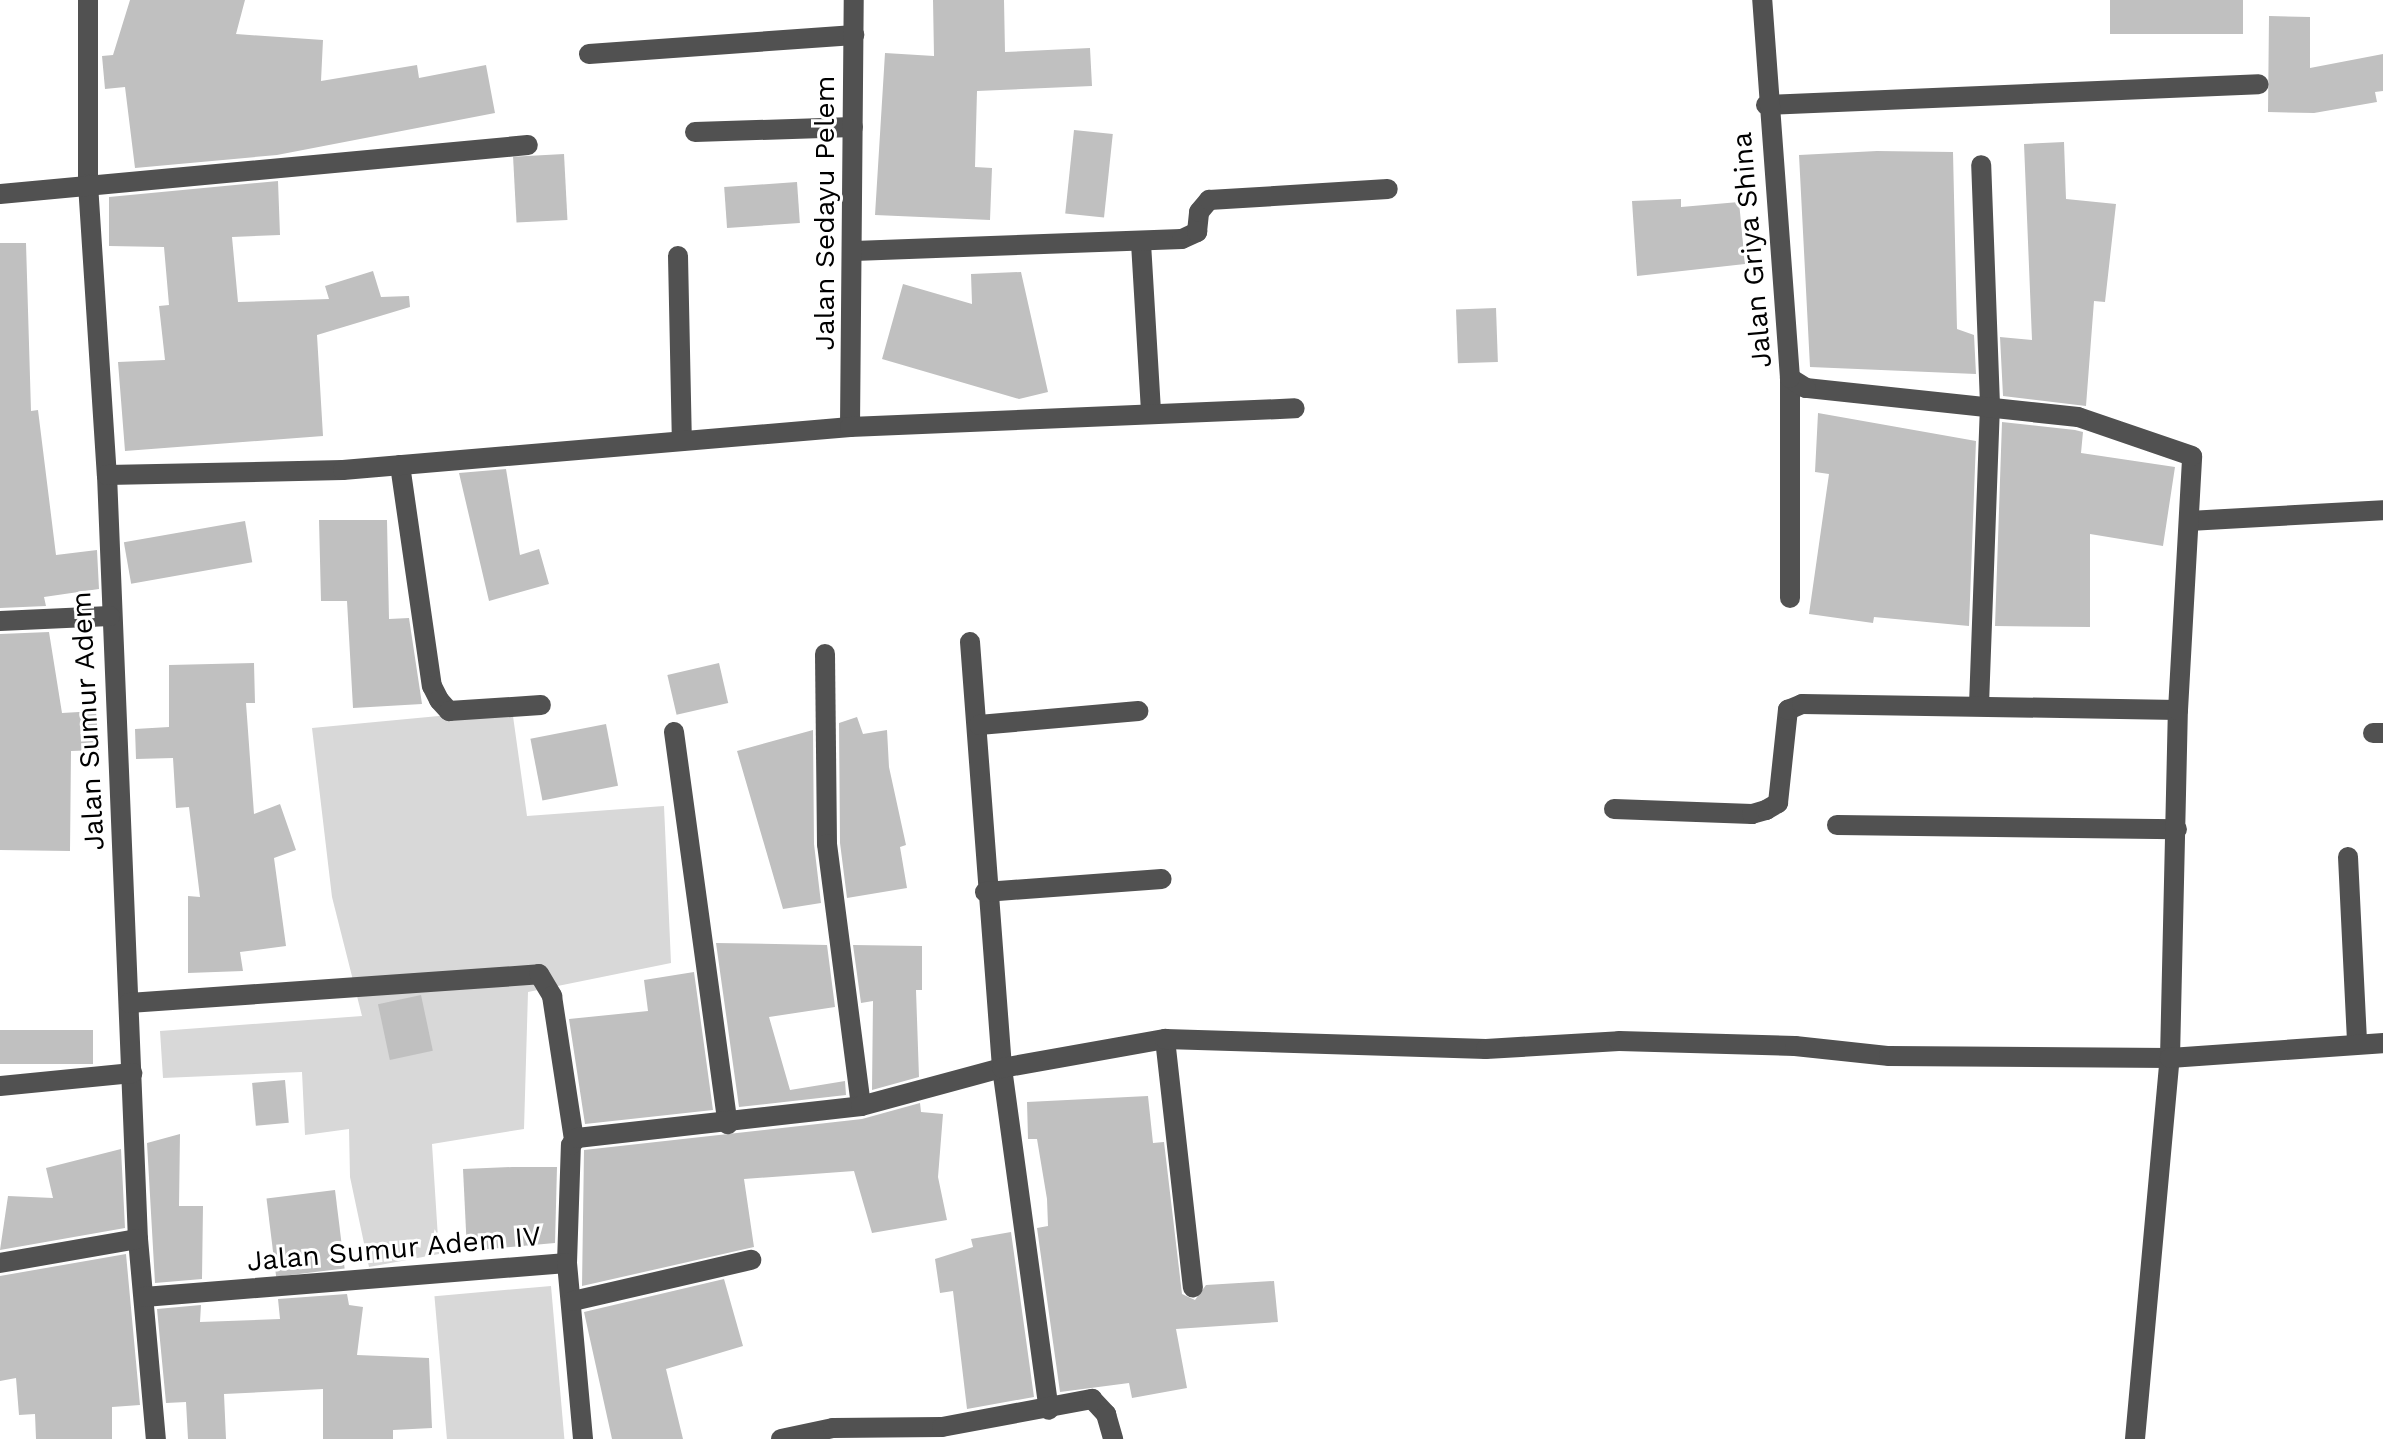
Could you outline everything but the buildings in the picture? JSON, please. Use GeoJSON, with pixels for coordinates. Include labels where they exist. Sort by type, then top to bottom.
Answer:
{"type":"FeatureCollection","features":[{"type":"Feature","properties":{"kind":"street","name":"Jalan Sumur Adem"},"geometry":{"type":"LineString","coordinates":[[88,0],[88,184],[107,475],[110,616],[138,1239],[156,1439]]}},
{"type":"Feature","properties":{"kind":"street","name":"Jalan Sedayu Pelem"},"geometry":{"type":"LineString","coordinates":[[850,427],[854,0]]}},
{"type":"Feature","properties":{"kind":"street","name":"Jalan Griya Shina"},"geometry":{"type":"LineString","coordinates":[[1762,0],[1766,105],[1790,378],[1816,389],[1990,405],[2078,417],[2192,456],[2191,521]]}},
{"type":"Feature","properties":{"kind":"street"},"geometry":{"type":"LineString","coordinates":[[589,54],[854,35]]}},
{"type":"Feature","properties":{"kind":"street"},"geometry":{"type":"LineString","coordinates":[[1766,105],[2259,84]]}},
{"type":"Feature","properties":{"kind":"street"},"geometry":{"type":"LineString","coordinates":[[695,132],[853,127]]}},
{"type":"Feature","properties":{"kind":"street"},"geometry":{"type":"LineString","coordinates":[[0,194],[528,145]]}},
{"type":"Feature","properties":{"kind":"street"},"geometry":{"type":"LineString","coordinates":[[1979,705],[1990,405],[1981,165]]}},
{"type":"Feature","properties":{"kind":"street"},"geometry":{"type":"LineString","coordinates":[[854,251],[1141,243],[1191,236],[1209,200],[1388,189]]}},
{"type":"Feature","properties":{"kind":"street"},"geometry":{"type":"LineString","coordinates":[[1141,243],[1151,413]]}},
{"type":"Feature","properties":{"kind":"street"},"geometry":{"type":"LineString","coordinates":[[678,256],[682,441]]}},
{"type":"Feature","properties":{"kind":"street"},"geometry":{"type":"LineString","coordinates":[[1790,378],[1790,598]]}},
{"type":"Feature","properties":{"kind":"street"},"geometry":{"type":"LineString","coordinates":[[107,475],[400,465],[850,427],[1295,408]]}},
{"type":"Feature","properties":{"kind":"street"},"geometry":{"type":"LineString","coordinates":[[400,465],[432,686],[439,700],[449,711],[541,705]]}},
{"type":"Feature","properties":{"kind":"street"},"geometry":{"type":"LineString","coordinates":[[2135,1439],[2170,1058],[2178,710],[2191,521],[2383,510]]}},
{"type":"Feature","properties":{"kind":"street"},"geometry":{"type":"LineString","coordinates":[[0,621],[110,616]]}},
{"type":"Feature","properties":{"kind":"street"},"geometry":{"type":"LineString","coordinates":[[970,642],[979,725],[985,892],[1002,1068],[1049,1410]]}},
{"type":"Feature","properties":{"kind":"street"},"geometry":{"type":"LineString","coordinates":[[825,654],[827,844],[861,1106]]}},
{"type":"Feature","properties":{"kind":"street"},"geometry":{"type":"LineString","coordinates":[[1614,809],[1752,814],[1766,810],[1778,803],[1788,710],[1802,704],[2178,710]]}},
{"type":"Feature","properties":{"kind":"street"},"geometry":{"type":"LineString","coordinates":[[979,725],[1138,711]]}},
{"type":"Feature","properties":{"kind":"street"},"geometry":{"type":"LineString","coordinates":[[674,732],[728,1124]]}},
{"type":"Feature","properties":{"kind":"street"},"geometry":{"type":"LineString","coordinates":[[1837,825],[2177,829]]}},
{"type":"Feature","properties":{"kind":"street"},"geometry":{"type":"LineString","coordinates":[[2348,857],[2357,1044]]}},
{"type":"Feature","properties":{"kind":"street"},"geometry":{"type":"LineString","coordinates":[[985,892],[1162,879]]}},
{"type":"Feature","properties":{"kind":"street"},"geometry":{"type":"LineString","coordinates":[[129,1003],[539,974],[552,996],[574,1140],[567,1263]]}},
{"type":"Feature","properties":{"kind":"street"},"geometry":{"type":"LineString","coordinates":[[574,1140],[861,1106],[1002,1068],[1165,1039],[1486,1049],[1619,1041],[1795,1046],[1889,1056],[2170,1058],[2383,1043]]}},
{"type":"Feature","properties":{"kind":"street"},"geometry":{"type":"LineString","coordinates":[[1165,1039],[1193,1287]]}},
{"type":"Feature","properties":{"kind":"street"},"geometry":{"type":"LineString","coordinates":[[0,1086],[132,1073]]}},
{"type":"Feature","properties":{"kind":"street"},"geometry":{"type":"LineString","coordinates":[[0,1263],[138,1239]]}},
{"type":"Feature","properties":{"kind":"street"},"geometry":{"type":"LineString","coordinates":[[573,1301],[751,1260]]}},
{"type":"Feature","properties":{"kind":"street","name":"Jalan Sumur Adem IV"},"geometry":{"type":"LineString","coordinates":[[144,1297],[567,1263],[573,1301],[583,1439]]}},
{"type":"Feature","properties":{"kind":"street"},"geometry":{"type":"LineString","coordinates":[[781,1439],[833,1428],[942,1427],[1049,1410],[1092,1399],[1106,1414],[1113,1439]]}},
{"type":"Feature","properties":{"kind":"shaded area"},"geometry":{"type":"Polygon","coordinates":[[[512,709],[527,816],[664,806],[671,963],[528,992],[524,1129],[432,1144],[439,1254],[369,1267],[350,1177],[349,1129],[305,1135],[302,1072],[163,1078],[160,1031],[362,1016],[332,897],[312,728],[512,709]]]}},
{"type":"Feature","properties":{"kind":"shaded area"},"geometry":{"type":"Polygon","coordinates":[[[551,1286],[564,1439],[447,1439],[434,1296],[551,1286]]]}}]}
